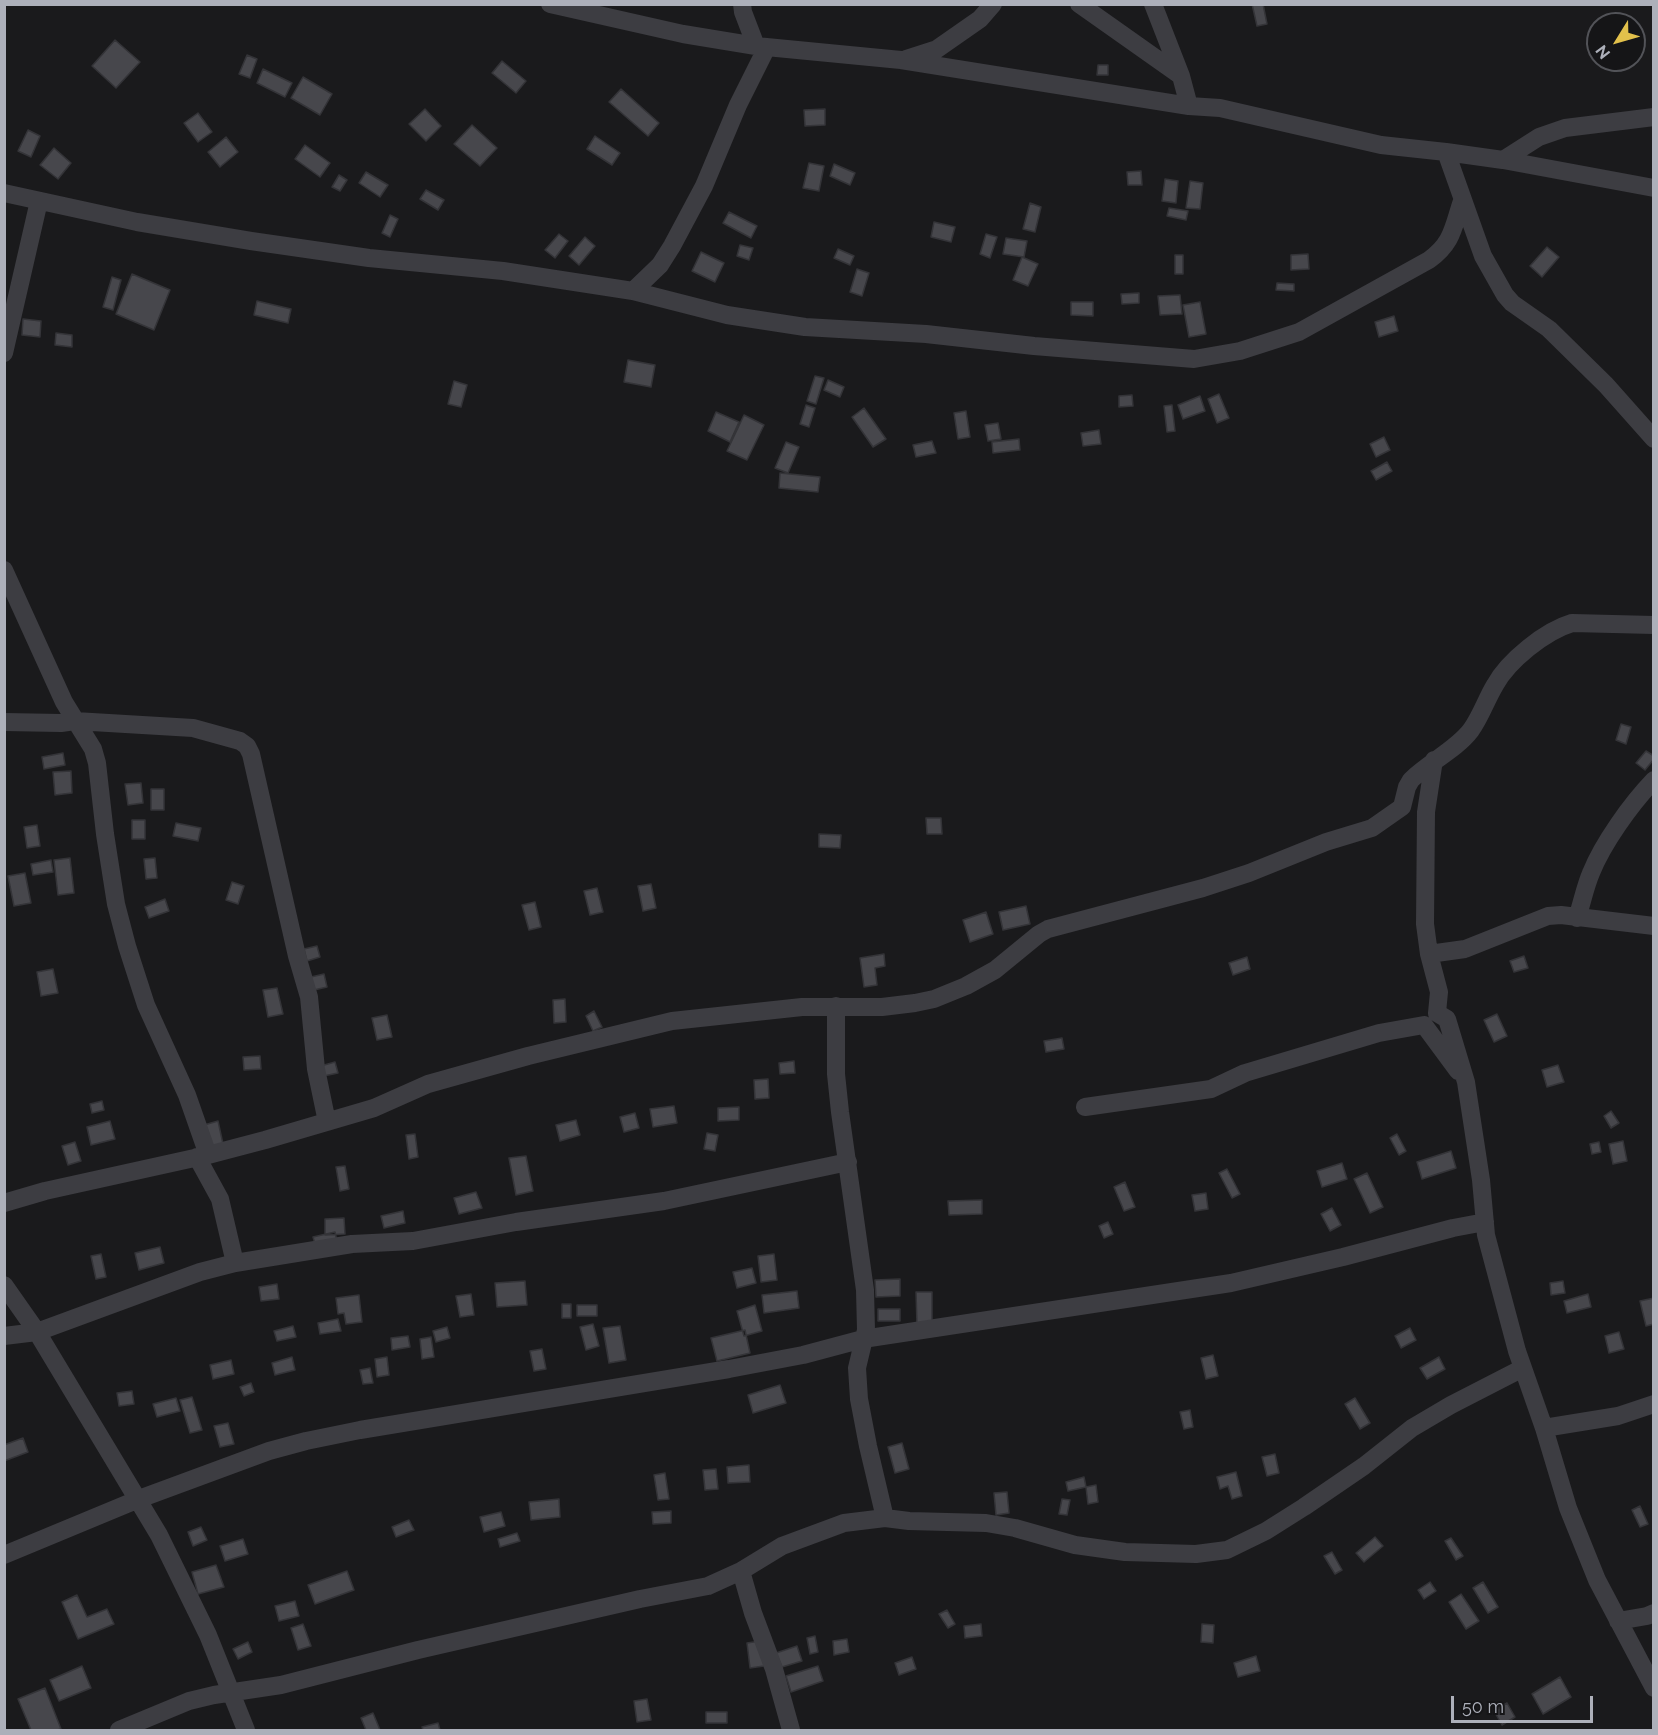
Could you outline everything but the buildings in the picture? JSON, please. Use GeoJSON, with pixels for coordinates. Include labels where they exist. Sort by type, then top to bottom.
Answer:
{"type":"FeatureCollection","features":[{"type":"Feature","properties":{"kind":"street"},"geometry":{"type":"LineString","coordinates":[[550,4],[683,33],[762,47],[901,60],[1189,106],[1220,108],[1382,145],[1503,160],[1653,188]]}},
{"type":"Feature","properties":{"kind":"street"},"geometry":{"type":"LineString","coordinates":[[742,4],[743,12],[762,47]]}},
{"type":"Feature","properties":{"kind":"street"},"geometry":{"type":"LineString","coordinates":[[901,60],[937,49],[980,19],[993,4]]}},
{"type":"Feature","properties":{"kind":"street"},"geometry":{"type":"LineString","coordinates":[[1079,4],[1181,76]]}},
{"type":"Feature","properties":{"kind":"street"},"geometry":{"type":"LineString","coordinates":[[1153,4],[1181,76],[1189,106]]}},
{"type":"Feature","properties":{"kind":"street"},"geometry":{"type":"LineString","coordinates":[[633,291],[660,265],[704,186],[762,47]]}},
{"type":"Feature","properties":{"kind":"street"},"geometry":{"type":"LineString","coordinates":[[1503,160],[1539,137],[1565,128],[1653,117]]}},
{"type":"Feature","properties":{"kind":"street"},"geometry":{"type":"LineString","coordinates":[[1446,152],[1483,256],[1505,295],[1512,303],[1549,329],[1606,385],[1653,439]]}},
{"type":"Feature","properties":{"kind":"street"},"geometry":{"type":"LineString","coordinates":[[4,193],[137,222],[251,241],[369,258],[503,271],[633,291],[727,315],[805,327],[926,334],[1034,346],[1194,359],[1240,351],[1299,332],[1429,260],[1443,250],[1448,242],[1462,201]]}},
{"type":"Feature","properties":{"kind":"street"},"geometry":{"type":"LineString","coordinates":[[4,352],[39,201]]}},
{"type":"Feature","properties":{"kind":"street"},"geometry":{"type":"LineString","coordinates":[[4,570],[63,702],[87,738],[97,763],[116,904],[140,988],[187,1095],[202,1156],[220,1199],[235,1263]]}},
{"type":"Feature","properties":{"kind":"street"},"geometry":{"type":"LineString","coordinates":[[4,1203],[45,1191],[202,1156],[327,1122],[374,1108],[428,1084],[672,1021],[802,1007],[882,1007],[934,999],[966,986],[995,969],[1048,929],[1212,885],[1249,873],[1326,842],[1372,828],[1402,807],[1411,780],[1470,731],[1502,674],[1546,635],[1561,626],[1572,623],[1653,625]]}},
{"type":"Feature","properties":{"kind":"street"},"geometry":{"type":"LineString","coordinates":[[4,722],[61,723],[75,721],[193,728],[240,741],[249,749],[297,956],[309,997],[316,1069],[327,1122]]}},
{"type":"Feature","properties":{"kind":"street"},"geometry":{"type":"LineString","coordinates":[[1434,760],[1426,812],[1425,924],[1429,954],[1439,992],[1437,1013],[1447,1019],[1466,1082],[1485,1222],[1497,1275],[1523,1368],[1568,1508],[1597,1580],[1653,1688]]}},
{"type":"Feature","properties":{"kind":"street"},"geometry":{"type":"LineString","coordinates":[[1577,918],[1590,874],[1599,856],[1637,798],[1653,780]]}},
{"type":"Feature","properties":{"kind":"street"},"geometry":{"type":"LineString","coordinates":[[1429,954],[1465,949],[1548,916],[1561,915],[1653,926]]}},
{"type":"Feature","properties":{"kind":"street"},"geometry":{"type":"LineString","coordinates":[[836,1006],[836,1074],[865,1290],[866,1324],[858,1368],[859,1399],[885,1518]]}},
{"type":"Feature","properties":{"kind":"street"},"geometry":{"type":"LineString","coordinates":[[1086,1107],[1211,1089],[1245,1073],[1379,1033],[1424,1025],[1466,1082]]}},
{"type":"Feature","properties":{"kind":"street"},"geometry":{"type":"LineString","coordinates":[[4,1336],[37,1332],[200,1272],[235,1263],[352,1244],[413,1241],[516,1222],[664,1201],[848,1162]]}},
{"type":"Feature","properties":{"kind":"street"},"geometry":{"type":"LineString","coordinates":[[4,1555],[138,1499],[269,1451],[306,1441],[729,1369],[803,1355],[863,1339],[1231,1282],[1485,1222]]}},
{"type":"Feature","properties":{"kind":"street"},"geometry":{"type":"LineString","coordinates":[[4,1285],[37,1332],[159,1535],[208,1635],[246,1731]]}},
{"type":"Feature","properties":{"kind":"street"},"geometry":{"type":"LineString","coordinates":[[119,1731],[189,1701],[281,1685],[441,1644],[708,1586],[741,1571],[782,1546],[844,1523],[885,1518],[1001,1525],[1075,1545],[1125,1552],[1196,1554],[1227,1550],[1266,1531],[1304,1507],[1364,1466],[1412,1428],[1450,1405],[1523,1368]]}},
{"type":"Feature","properties":{"kind":"street"},"geometry":{"type":"LineString","coordinates":[[1544,1428],[1618,1416],[1653,1404]]}},
{"type":"Feature","properties":{"kind":"street"},"geometry":{"type":"LineString","coordinates":[[741,1571],[753,1613],[774,1669],[791,1731]]}},
{"type":"Feature","properties":{"kind":"street"},"geometry":{"type":"LineString","coordinates":[[1618,1621],[1653,1613]]}}]}
